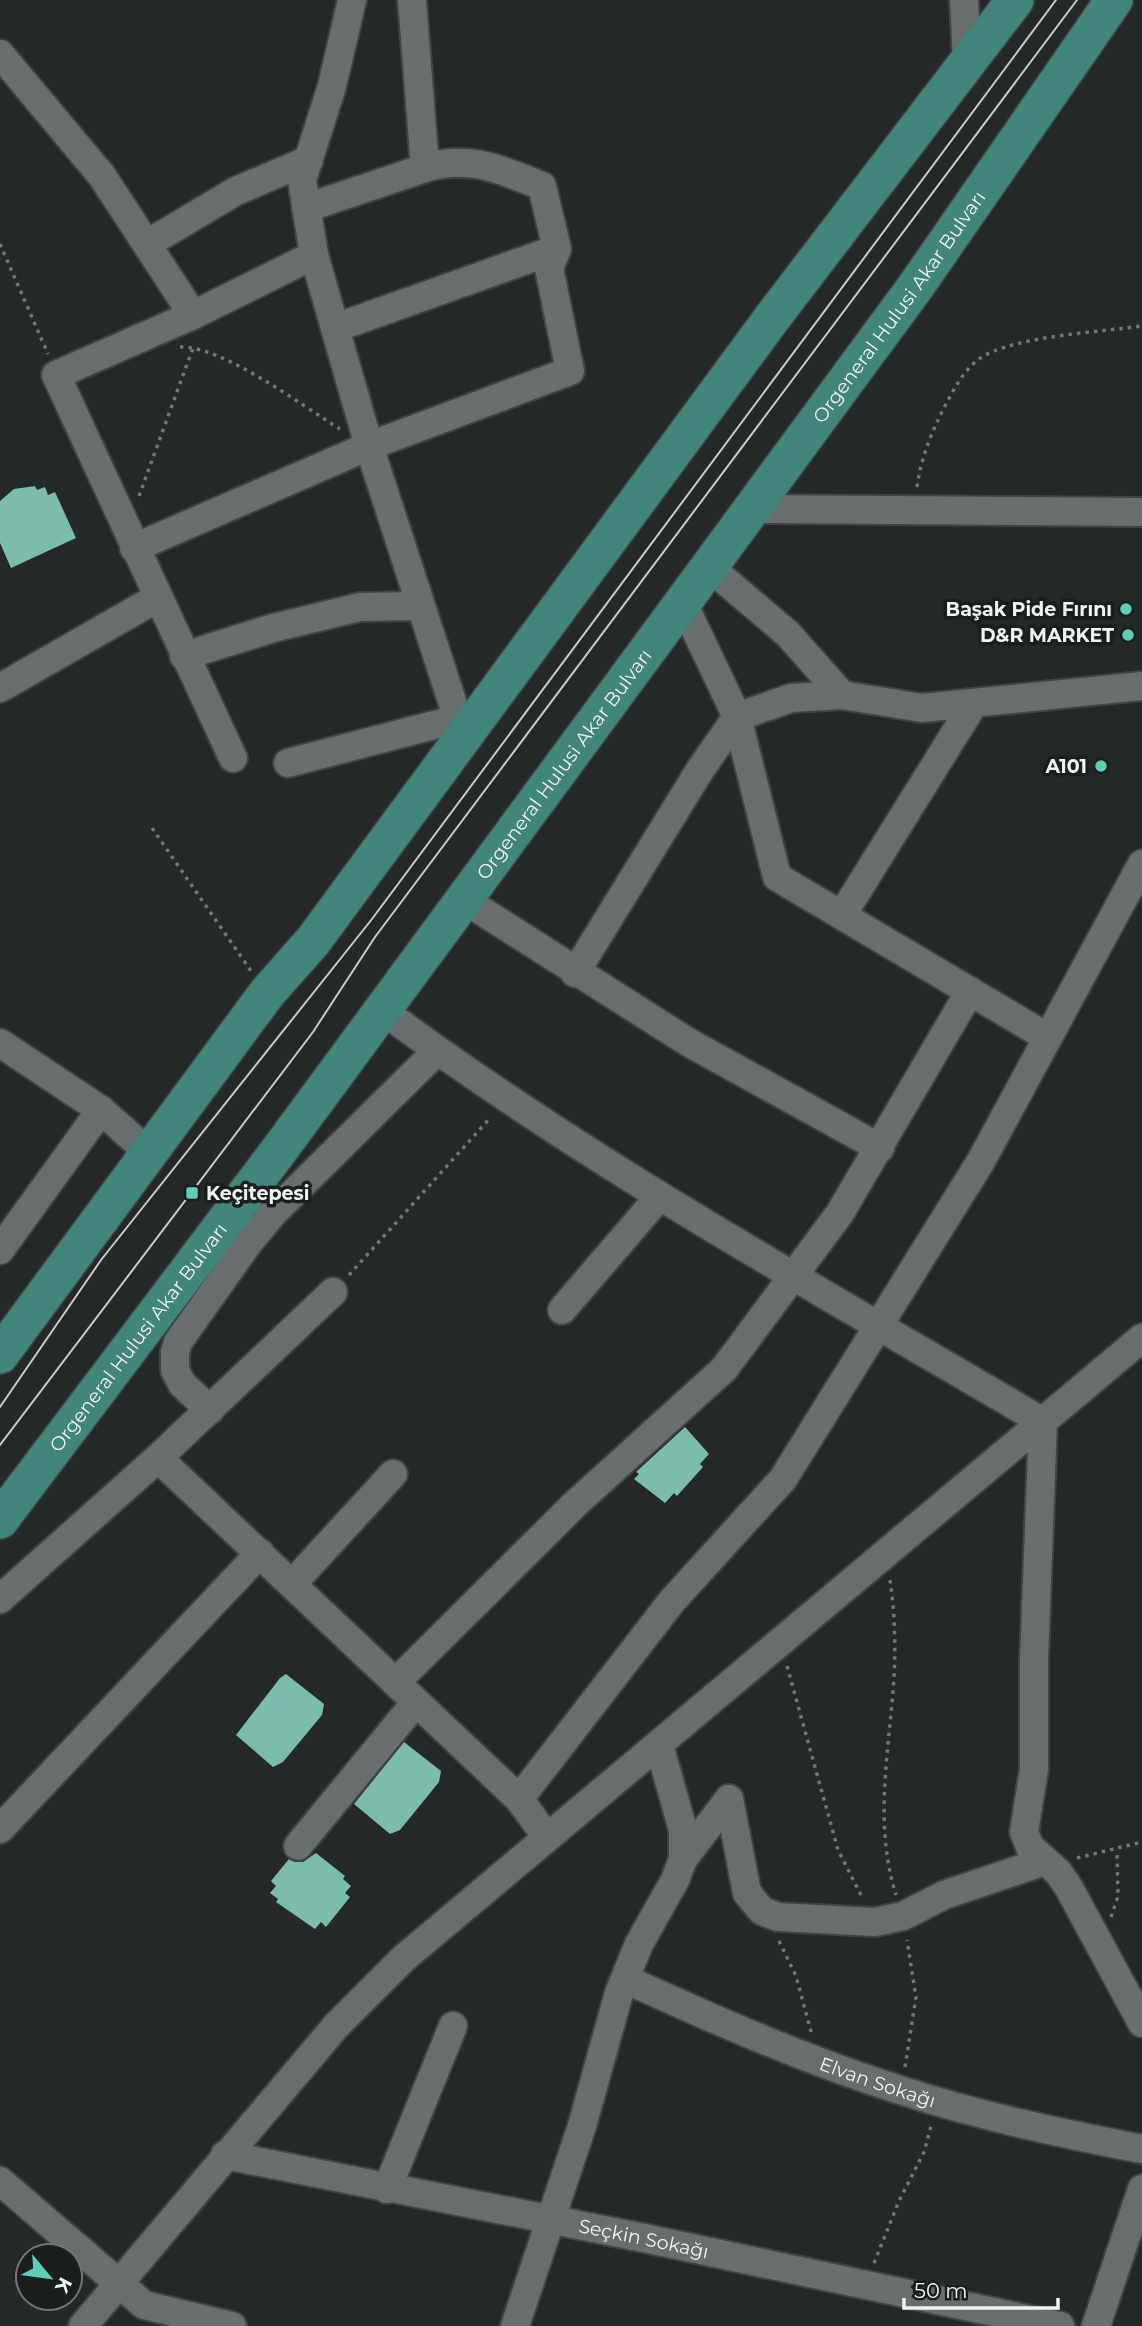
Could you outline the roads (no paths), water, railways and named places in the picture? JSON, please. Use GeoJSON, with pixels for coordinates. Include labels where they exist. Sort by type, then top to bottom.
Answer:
{"type":"FeatureCollection","features":[{"type":"Feature","properties":{"kind":"main road"},"geometry":{"type":"LineString","coordinates":[[0,1355],[267,993],[313,941],[460,727],[1015,0]]}},
{"type":"Feature","properties":{"kind":"main road","name":"Orgeneral Hulusi Akar Bulvarı"},"geometry":{"type":"LineString","coordinates":[[0,1520],[382,1010],[916,286],[1114,0]]}},
{"type":"Feature","properties":{"kind":"street"},"geometry":{"type":"LineString","coordinates":[[288,763],[460,727],[369,446],[314,255],[306,208],[302,180],[331,86],[352,0]]}},
{"type":"Feature","properties":{"kind":"street"},"geometry":{"type":"LineString","coordinates":[[412,0],[425,168]]}},
{"type":"Feature","properties":{"kind":"street"},"geometry":{"type":"LineString","coordinates":[[964,0],[967,63]]}},
{"type":"Feature","properties":{"kind":"street"},"geometry":{"type":"LineString","coordinates":[[0,54],[102,176],[193,315]]}},
{"type":"Feature","properties":{"kind":"street"},"geometry":{"type":"LineString","coordinates":[[147,244],[236,191],[309,160]]}},
{"type":"Feature","properties":{"kind":"street"},"geometry":{"type":"LineString","coordinates":[[130,540],[570,371],[549,268],[558,249],[542,186],[487,164],[470,161],[425,168],[306,208]]}},
{"type":"Feature","properties":{"kind":"street"},"geometry":{"type":"LineString","coordinates":[[335,328],[558,249]]}},
{"type":"Feature","properties":{"kind":"street"},"geometry":{"type":"LineString","coordinates":[[233,758],[55,375],[193,315],[314,255]]}},
{"type":"Feature","properties":{"kind":"street"},"geometry":{"type":"LineString","coordinates":[[751,509],[1142,512]]}},
{"type":"Feature","properties":{"kind":"street"},"geometry":{"type":"LineString","coordinates":[[708,566],[788,634],[842,695]]}},
{"type":"Feature","properties":{"kind":"street"},"geometry":{"type":"LineString","coordinates":[[0,688],[157,598]]}},
{"type":"Feature","properties":{"kind":"street"},"geometry":{"type":"LineString","coordinates":[[682,601],[737,718],[777,877],[1047,1037]]}},
{"type":"Feature","properties":{"kind":"street"},"geometry":{"type":"LineString","coordinates":[[184,656],[273,628],[360,607],[420,606]]}},
{"type":"Feature","properties":{"kind":"street"},"geometry":{"type":"LineString","coordinates":[[575,972],[699,770],[737,718],[791,698],[842,695],[922,708],[1142,686]]}},
{"type":"Feature","properties":{"kind":"street"},"geometry":{"type":"LineString","coordinates":[[842,915],[974,703]]}},
{"type":"Feature","properties":{"kind":"street"},"geometry":{"type":"LineString","coordinates":[[519,1799],[672,1601],[783,1479],[981,1161],[1142,864]]}},
{"type":"Feature","properties":{"kind":"street"},"geometry":{"type":"LineString","coordinates":[[463,899],[688,1042],[880,1148]]}},
{"type":"Feature","properties":{"kind":"street"},"geometry":{"type":"LineString","coordinates":[[396,1682],[574,1505],[724,1369],[839,1213],[880,1148],[970,991]]}},
{"type":"Feature","properties":{"kind":"street"},"geometry":{"type":"LineString","coordinates":[[382,1010],[505,1100],[659,1197],[795,1274],[1043,1422]]}},
{"type":"Feature","properties":{"kind":"street"},"geometry":{"type":"LineString","coordinates":[[0,1043],[101,1110],[148,1152]]}},
{"type":"Feature","properties":{"kind":"street"},"geometry":{"type":"LineString","coordinates":[[210,1410],[178,1378],[174,1363],[178,1342],[249,1241],[273,1213],[438,1051]]}},
{"type":"Feature","properties":{"kind":"street"},"geometry":{"type":"LineString","coordinates":[[0,1250],[101,1110]]}},
{"type":"Feature","properties":{"kind":"street"},"geometry":{"type":"LineString","coordinates":[[562,1310],[659,1197]]}},
{"type":"Feature","properties":{"kind":"street"},"geometry":{"type":"LineString","coordinates":[[0,1599],[158,1458],[333,1292]]}},
{"type":"Feature","properties":{"kind":"street"},"geometry":{"type":"LineString","coordinates":[[83,2326],[225,2155],[371,1989],[438,1927],[781,1643],[1142,1338]]}},
{"type":"Feature","properties":{"kind":"street"},"geometry":{"type":"LineString","coordinates":[[1043,1422],[1034,1660],[1034,1769],[1024,1832],[1030,1847],[1069,1888],[1142,2023]]}},
{"type":"Feature","properties":{"kind":"street"},"geometry":{"type":"LineString","coordinates":[[158,1458],[519,1799],[547,1837]]}},
{"type":"Feature","properties":{"kind":"street"},"geometry":{"type":"LineString","coordinates":[[292,1584],[393,1474]]}},
{"type":"Feature","properties":{"kind":"street"},"geometry":{"type":"LineString","coordinates":[[0,1829],[260,1553]]}},
{"type":"Feature","properties":{"kind":"street"},"geometry":{"type":"LineString","coordinates":[[298,1846],[416,1702]]}},
{"type":"Feature","properties":{"kind":"street"},"geometry":{"type":"LineString","coordinates":[[659,1745],[683,1830],[683,1859]]}},
{"type":"Feature","properties":{"kind":"street"},"geometry":{"type":"LineString","coordinates":[[515,2326],[552,2220],[625,1979],[683,1859],[729,1799],[747,1893],[762,1912],[778,1917],[875,1922],[903,1916],[944,1895],[1046,1862]]}},
{"type":"Feature","properties":{"kind":"street","name":"Elvan Sokağı"},"geometry":{"type":"LineString","coordinates":[[625,1979],[816,2060],[902,2091],[1016,2123],[1142,2149]]}},
{"type":"Feature","properties":{"kind":"street"},"geometry":{"type":"LineString","coordinates":[[387,2189],[453,2026]]}},
{"type":"Feature","properties":{"kind":"street","name":"Seçkin Sokağı"},"geometry":{"type":"LineString","coordinates":[[225,2155],[867,2284],[1044,2324]]}},
{"type":"Feature","properties":{"kind":"street"},"geometry":{"type":"LineString","coordinates":[[0,2181],[144,2305],[232,2326]]}},
{"type":"Feature","properties":{"kind":"street"},"geometry":{"type":"LineString","coordinates":[[1096,2326],[1142,2189]]}},
{"type":"Feature","properties":{"kind":"tram line"},"geometry":{"type":"LineString","coordinates":[[0,1407],[101,1260],[372,919],[1056,0]]}},
{"type":"Feature","properties":{"kind":"tram line"},"geometry":{"type":"LineString","coordinates":[[0,1445],[313,1032],[375,937],[1077,0]]}},
{"type":"Feature","properties":{"kind":"place","name":"Başak Pide Fırını"},"geometry":{"type":"Point","coordinates":[1126,609]}},
{"type":"Feature","properties":{"kind":"place","name":"D&R MARKET"},"geometry":{"type":"Point","coordinates":[1128,635]}},
{"type":"Feature","properties":{"kind":"place","name":"A101"},"geometry":{"type":"Point","coordinates":[1101,766]}},
{"type":"Feature","properties":{"kind":"place","name":"Keçitepesi"},"geometry":{"type":"Point","coordinates":[192,1193]}}]}
